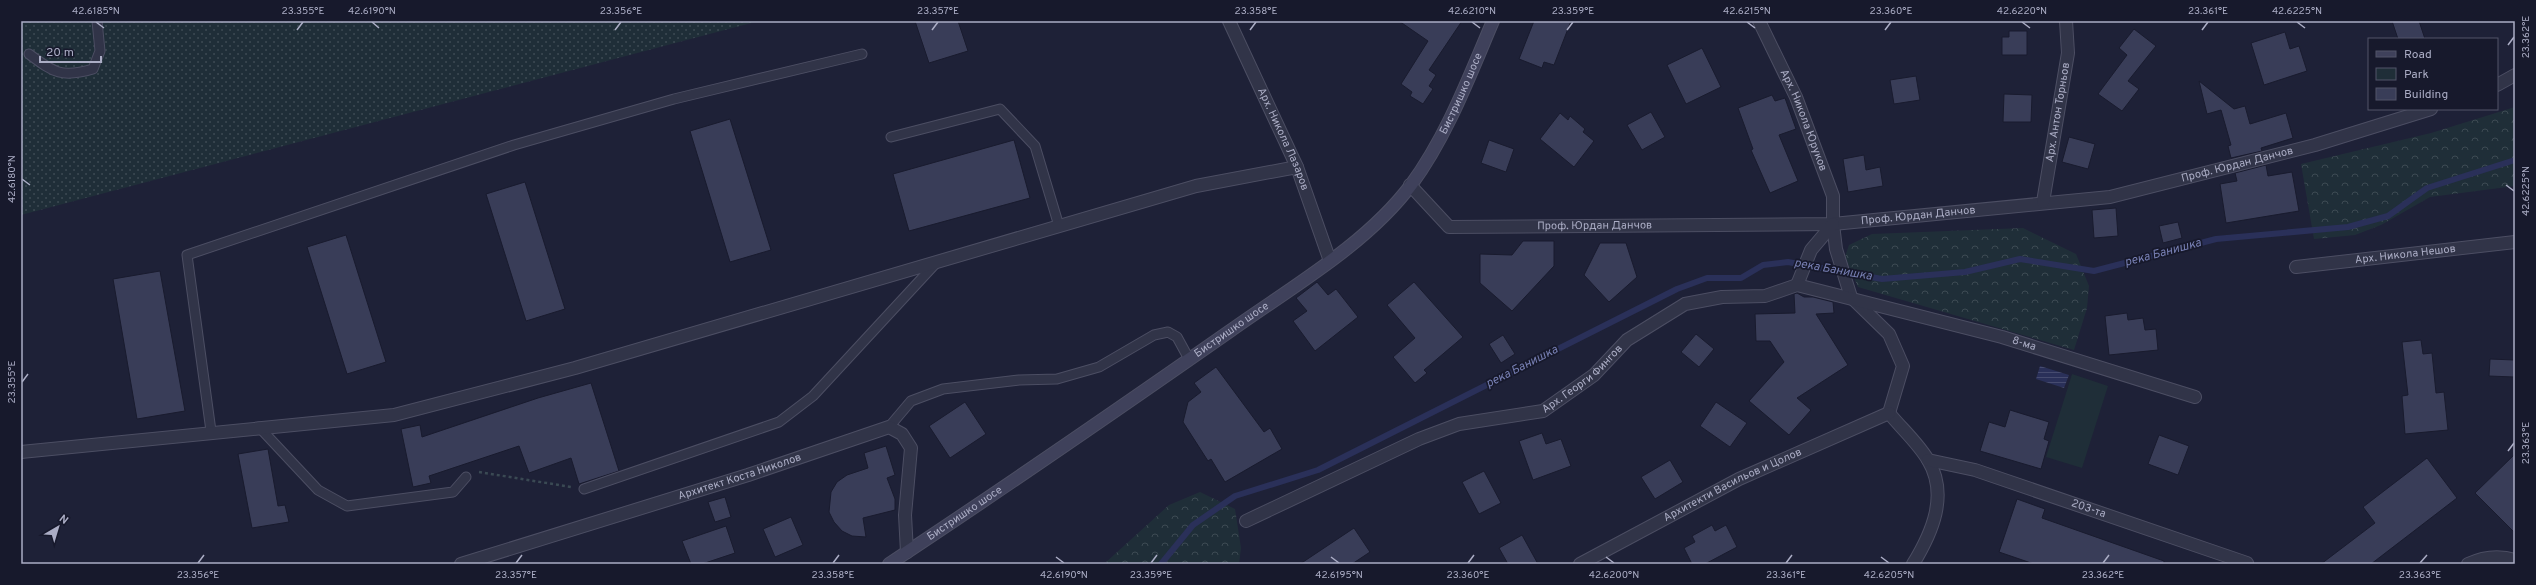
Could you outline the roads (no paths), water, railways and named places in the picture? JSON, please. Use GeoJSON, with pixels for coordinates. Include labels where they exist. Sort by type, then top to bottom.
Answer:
{"type":"FeatureCollection","features":[{"type":"Feature","properties":{"kind":"street","name":"Арх. Никола Лазаров"},"geometry":{"type":"LineString","coordinates":[[1229,21],[1297,167],[1330,261]]}},
{"type":"Feature","properties":{"kind":"street","name":"Бистришко шосе"},"geometry":{"type":"LineString","coordinates":[[889,564],[1330,261],[1389,209],[1410,185],[1444,131],[1493,21]]}},
{"type":"Feature","properties":{"kind":"street","name":"Арх. Никола Юруков"},"geometry":{"type":"LineString","coordinates":[[1759,21],[1796,97],[1833,196],[1833,224],[1836,249],[1851,297]]}},
{"type":"Feature","properties":{"kind":"street","name":"Арх. Антон Торньов"},"geometry":{"type":"LineString","coordinates":[[2043,202],[2068,53],[2067,22]]}},
{"type":"Feature","properties":{"kind":"street"},"geometry":{"type":"LineString","coordinates":[[2498,84],[2515,75]]}},
{"type":"Feature","properties":{"kind":"street","name":"Проф. Юрдан Данчов"},"geometry":{"type":"LineString","coordinates":[[1410,185],[1449,226],[1833,224],[2043,202],[2110,197],[2314,145],[2428,110]]}},
{"type":"Feature","properties":{"kind":"street"},"geometry":{"type":"LineString","coordinates":[[21,452],[211,431],[394,415],[575,368],[1196,186],[1297,167]]}},
{"type":"Feature","properties":{"kind":"street"},"geometry":{"type":"LineString","coordinates":[[1833,224],[1811,250],[1797,285],[1851,297],[1889,334],[1903,366],[1889,413],[1928,460],[1937,480],[1939,500],[1930,532],[1913,564]]}},
{"type":"Feature","properties":{"kind":"street","name":"Арх. Никола Нешов"},"geometry":{"type":"LineString","coordinates":[[2296,267],[2515,242]]}},
{"type":"Feature","properties":{"kind":"street","name":"Арх. Георги Фингов"},"geometry":{"type":"LineString","coordinates":[[1246,521],[1419,439],[1459,424],[1543,411],[1594,375],[1627,340],[1685,304],[1722,297],[1765,296],[1797,285]]}},
{"type":"Feature","properties":{"kind":"street","name":"8-ма"},"geometry":{"type":"LineString","coordinates":[[1851,297],[2002,337],[2195,397]]}},
{"type":"Feature","properties":{"kind":"street","name":"Архитекти Васильов и Цолов"},"geometry":{"type":"LineString","coordinates":[[1580,564],[1739,479],[1889,413]]}},
{"type":"Feature","properties":{"kind":"street"},"geometry":{"type":"LineString","coordinates":[[889,427],[902,434],[911,448],[905,515],[907,552]]}},
{"type":"Feature","properties":{"kind":"street","name":"Архитект Коста Николов"},"geometry":{"type":"LineString","coordinates":[[460,564],[748,475],[889,427]]}},
{"type":"Feature","properties":{"kind":"street","name":"203-та"},"geometry":{"type":"LineString","coordinates":[[1928,460],[1975,470],[2247,563]]}},
{"type":"Feature","properties":{"kind":"street"},"geometry":{"type":"LineString","coordinates":[[2468,564],[2476,560],[2502,556],[2515,560]]}},
{"type":"Feature","properties":{"kind":"lane"},"geometry":{"type":"LineString","coordinates":[[29,54],[51,71],[74,75],[93,69],[100,51],[97,21]]}},
{"type":"Feature","properties":{"kind":"lane"},"geometry":{"type":"LineString","coordinates":[[211,431],[187,255],[514,145],[674,99],[862,54]]}},
{"type":"Feature","properties":{"kind":"lane"},"geometry":{"type":"LineString","coordinates":[[891,137],[1000,109],[1035,146],[1059,226]]}},
{"type":"Feature","properties":{"kind":"lane"},"geometry":{"type":"LineString","coordinates":[[584,489],[779,422],[813,396],[937,262]]}},
{"type":"Feature","properties":{"kind":"lane"},"geometry":{"type":"LineString","coordinates":[[889,427],[911,401],[943,389],[1018,380],[1057,379],[1099,367],[1154,335],[1168,332],[1177,337],[1189,359]]}},
{"type":"Feature","properties":{"kind":"lane"},"geometry":{"type":"LineString","coordinates":[[259,427],[318,490],[347,506],[453,492],[466,477]]}},
{"type":"Feature","properties":{"kind":"water"},"geometry":{"type":"Polygon","coordinates":[[[2040,366],[2069,375],[2064,388],[2036,379],[2040,366]]]}},
{"type":"Feature","properties":{"kind":"waterway","name":"река Банишка"},"geometry":{"type":"LineString","coordinates":[[1161,564],[1193,525],[1235,496],[1318,470],[1677,289],[1707,278],[1741,278],[1763,265],[1788,262],[1882,279],[1965,272],[2020,259],[2094,271],[2216,239],[2348,227],[2388,216],[2427,188],[2515,160]]}}]}
